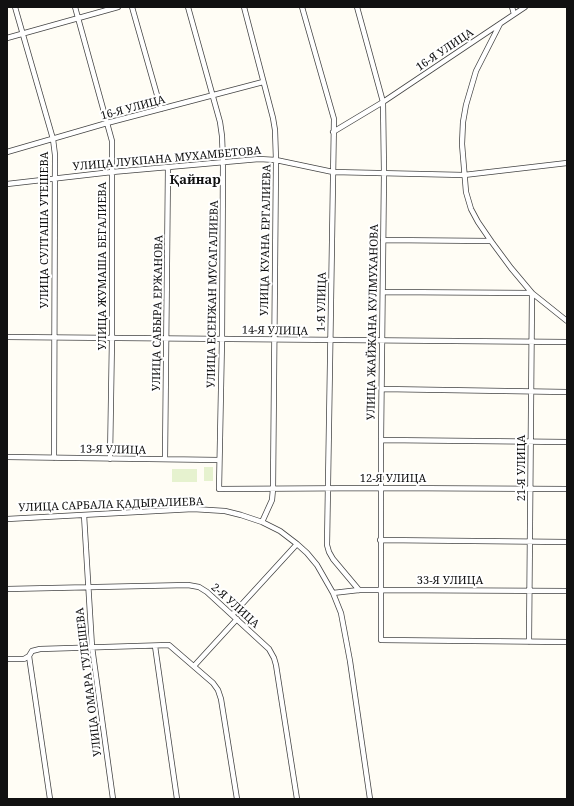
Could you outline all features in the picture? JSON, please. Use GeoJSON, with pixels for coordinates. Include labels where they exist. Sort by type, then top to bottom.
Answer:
{"type":"FeatureCollection","features":[{"type":"Feature","properties":{"kind":"street","name":"УЛИЦА СУЛТАША УТЕШЕВА"},"geometry":{"type":"LineString","coordinates":[[15,7],[53,139],[55,179],[54,458]]}},
{"type":"Feature","properties":{"kind":"street","name":"УЛИЦА ЖУМАША БЕГАЛИЕВА"},"geometry":{"type":"LineString","coordinates":[[75,7],[112,141],[112,338],[110,459]]}},
{"type":"Feature","properties":{"kind":"street"},"geometry":{"type":"LineString","coordinates":[[7,38],[118,7]]}},
{"type":"Feature","properties":{"kind":"street"},"geometry":{"type":"LineString","coordinates":[[132,7],[160,110]]}},
{"type":"Feature","properties":{"kind":"street","name":"УЛИЦА ЕСЕНЖАН МУСАГАЛИЕВА"},"geometry":{"type":"LineString","coordinates":[[188,7],[220,122],[222,136],[222,339],[219,489]]}},
{"type":"Feature","properties":{"kind":"street","name":"УЛИЦА КУАНА ЕРГАЛИЕВА"},"geometry":{"type":"LineString","coordinates":[[244,7],[275,130],[273,489],[272,500],[262,522]]}},
{"type":"Feature","properties":{"kind":"street","name":"1-Я УЛИЦА"},"geometry":{"type":"LineString","coordinates":[[302,7],[334,119],[327,545],[329,552],[359,590]]}},
{"type":"Feature","properties":{"kind":"street","name":"УЛИЦА ЖАЙЖАНА КУЛМУХАНОВА"},"geometry":{"type":"LineString","coordinates":[[357,7],[383,102],[384,174],[380,640],[529,642]]}},
{"type":"Feature","properties":{"kind":"street"},"geometry":{"type":"LineString","coordinates":[[512,7],[514,14]]}},
{"type":"Feature","properties":{"kind":"street","name":"16-Я УЛИЦА"},"geometry":{"type":"LineString","coordinates":[[333,132],[383,102],[526,7]]}},
{"type":"Feature","properties":{"kind":"street"},"geometry":{"type":"LineString","coordinates":[[500,24],[476,71],[466,105],[463,122],[462,144],[466,192],[471,209],[478,222],[532,294],[567,321]]}},
{"type":"Feature","properties":{"kind":"street","name":"16-Я УЛИЦА"},"geometry":{"type":"LineString","coordinates":[[7,152],[264,82]]}},
{"type":"Feature","properties":{"kind":"street","name":"УЛИЦА ЛУКПАНА МУХАМБЕТОВА"},"geometry":{"type":"LineString","coordinates":[[7,184],[112,172],[259,159],[276,160],[332,172],[384,174],[464,175],[567,163]]}},
{"type":"Feature","properties":{"kind":"street","name":"УЛИЦА САБЫРА ЕРЖАНОВА"},"geometry":{"type":"LineString","coordinates":[[166,459],[168,167]]}},
{"type":"Feature","properties":{"kind":"street"},"geometry":{"type":"LineString","coordinates":[[383,240],[491,241]]}},
{"type":"Feature","properties":{"kind":"street"},"geometry":{"type":"LineString","coordinates":[[382,292],[532,294]]}},
{"type":"Feature","properties":{"kind":"street","name":"21-Я УЛИЦА"},"geometry":{"type":"LineString","coordinates":[[529,642],[532,294]]}},
{"type":"Feature","properties":{"kind":"street","name":"14-Я УЛИЦА"},"geometry":{"type":"LineString","coordinates":[[7,337],[567,342]]}},
{"type":"Feature","properties":{"kind":"street"},"geometry":{"type":"LineString","coordinates":[[382,389],[567,392]]}},
{"type":"Feature","properties":{"kind":"street"},"geometry":{"type":"LineString","coordinates":[[381,440],[567,442]]}},
{"type":"Feature","properties":{"kind":"street","name":"13-Я УЛИЦА"},"geometry":{"type":"LineString","coordinates":[[7,457],[219,460]]}},
{"type":"Feature","properties":{"kind":"street","name":"12-Я УЛИЦА"},"geometry":{"type":"LineString","coordinates":[[219,489],[567,489]]}},
{"type":"Feature","properties":{"kind":"street","name":"УЛИЦА САРБАЛА ҚАДЫРАЛИЕВА"},"geometry":{"type":"LineString","coordinates":[[7,519],[193,509],[225,511],[262,522],[280,531],[298,544],[317,565],[333,593],[341,613],[350,661],[369,799]]}},
{"type":"Feature","properties":{"kind":"street","name":"УЛИЦА ОМАРА ТУЛЕШЕВА"},"geometry":{"type":"LineString","coordinates":[[84,515],[87,587],[92,647],[113,799]]}},
{"type":"Feature","properties":{"kind":"street"},"geometry":{"type":"LineString","coordinates":[[380,540],[567,542]]}},
{"type":"Feature","properties":{"kind":"street"},"geometry":{"type":"LineString","coordinates":[[232,614],[298,544]]}},
{"type":"Feature","properties":{"kind":"street","name":"2-Я УЛИЦА"},"geometry":{"type":"LineString","coordinates":[[7,589],[188,585],[199,587],[207,592],[269,649],[274,658],[297,799]]}},
{"type":"Feature","properties":{"kind":"street","name":"33-Я УЛИЦА"},"geometry":{"type":"LineString","coordinates":[[333,593],[359,590],[567,591]]}},
{"type":"Feature","properties":{"kind":"street"},"geometry":{"type":"LineString","coordinates":[[194,666],[237,619]]}},
{"type":"Feature","properties":{"kind":"street"},"geometry":{"type":"LineString","coordinates":[[529,642],[567,642]]}},
{"type":"Feature","properties":{"kind":"street"},"geometry":{"type":"LineString","coordinates":[[7,659],[24,658],[29,656],[32,651],[40,649],[169,645],[214,683],[218,690],[221,699],[237,799]]}},
{"type":"Feature","properties":{"kind":"street"},"geometry":{"type":"LineString","coordinates":[[155,646],[177,799]]}},
{"type":"Feature","properties":{"kind":"street"},"geometry":{"type":"LineString","coordinates":[[29,656],[50,799]]}},
{"type":"Feature","properties":{"kind":"green space"},"geometry":{"type":"Polygon","coordinates":[[[204,467],[213,467],[213,481],[204,481],[204,467]]]}},
{"type":"Feature","properties":{"kind":"green space"},"geometry":{"type":"Polygon","coordinates":[[[172,469],[197,469],[197,482],[172,482],[172,469]]]}},
{"type":"Feature","properties":{"kind":"district","name":"Қайнар"},"geometry":{"type":"Point","coordinates":[195,180]}}]}
